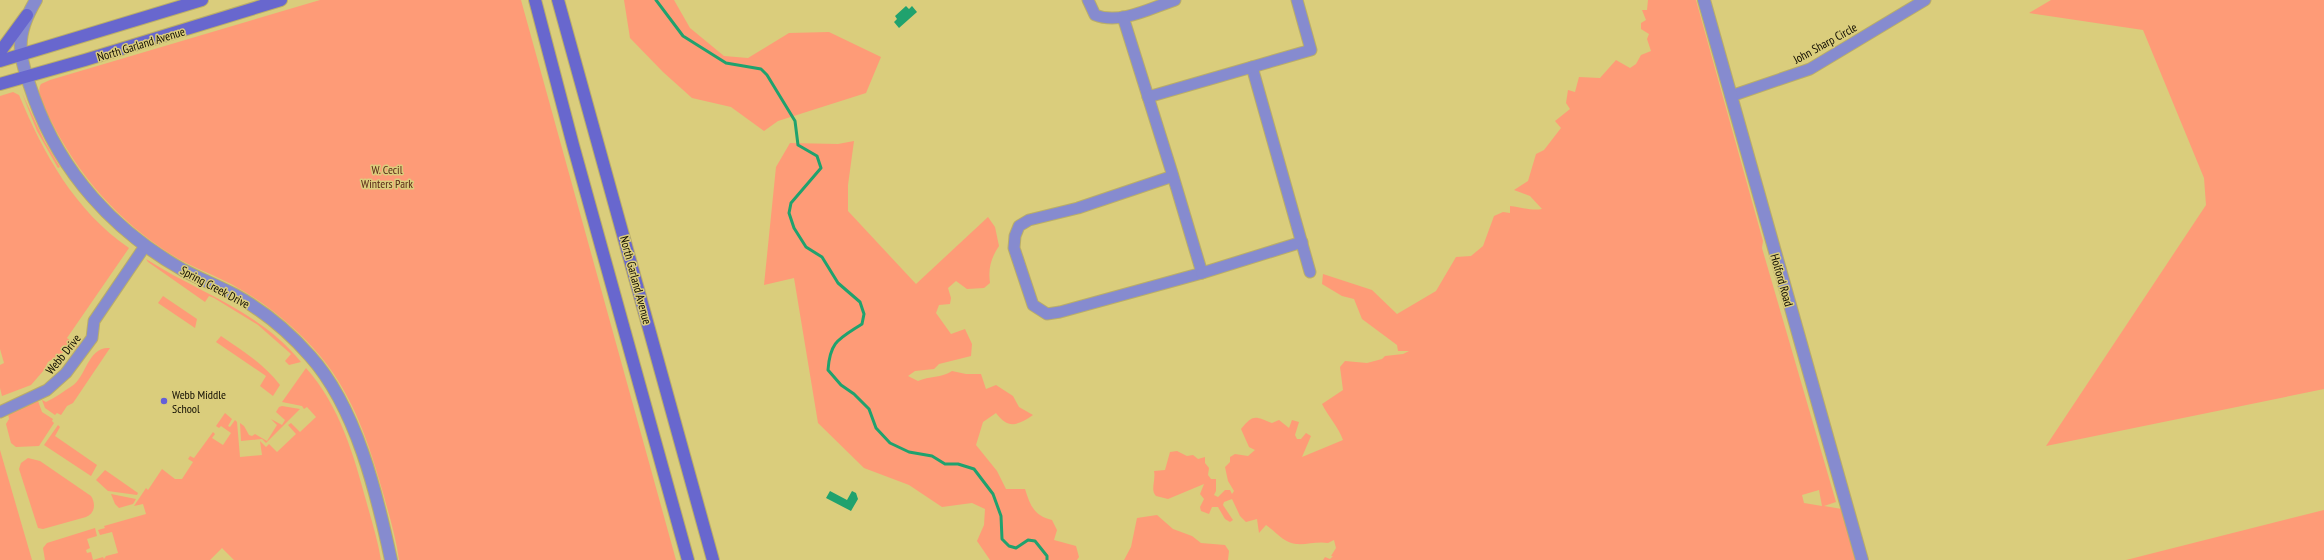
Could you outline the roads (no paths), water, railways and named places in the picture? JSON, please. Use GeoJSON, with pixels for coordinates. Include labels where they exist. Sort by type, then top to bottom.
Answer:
{"type":"FeatureCollection","features":[{"type":"Feature","properties":{"kind":"main road","name":"North Garland Avenue"},"geometry":{"type":"LineString","coordinates":[[0,61],[202,0]]}},
{"type":"Feature","properties":{"kind":"main road","name":"North Garland Avenue"},"geometry":{"type":"LineString","coordinates":[[0,84],[252,5],[281,0]]}},
{"type":"Feature","properties":{"kind":"main road","name":"North Garland Avenue"},"geometry":{"type":"LineString","coordinates":[[535,0],[573,145],[688,560]]}},
{"type":"Feature","properties":{"kind":"main road","name":"North Garland Avenue"},"geometry":{"type":"LineString","coordinates":[[558,0],[713,560]]}},
{"type":"Feature","properties":{"kind":"main road"},"geometry":{"type":"LineString","coordinates":[[0,52],[27,15]]}},
{"type":"Feature","properties":{"kind":"street","name":"Spring Creek Drive"},"geometry":{"type":"LineString","coordinates":[[36,0],[27,15],[20,36],[20,55],[42,121],[72,171],[107,214],[145,246],[184,271],[234,295],[253,307],[277,325],[311,357],[337,395],[360,446],[391,560]]}},
{"type":"Feature","properties":{"kind":"street"},"geometry":{"type":"LineString","coordinates":[[1088,0],[1095,15],[1106,19],[1123,17],[1175,0]]}},
{"type":"Feature","properties":{"kind":"street"},"geometry":{"type":"LineString","coordinates":[[1148,97],[1311,50],[1297,0]]}},
{"type":"Feature","properties":{"kind":"street","name":"Holford Road"},"geometry":{"type":"LineString","coordinates":[[1704,0],[1862,560]]}},
{"type":"Feature","properties":{"kind":"street","name":"John Sharp Circle"},"geometry":{"type":"LineString","coordinates":[[1731,96],[1810,69],[1925,0]]}},
{"type":"Feature","properties":{"kind":"street"},"geometry":{"type":"LineString","coordinates":[[1123,17],[1202,273]]}},
{"type":"Feature","properties":{"kind":"street"},"geometry":{"type":"LineString","coordinates":[[1252,67],[1310,272]]}},
{"type":"Feature","properties":{"kind":"street"},"geometry":{"type":"LineString","coordinates":[[1173,176],[1078,208],[1029,220],[1019,226],[1015,236],[1014,248],[1034,305],[1047,314],[1202,273],[1302,242]]}},
{"type":"Feature","properties":{"kind":"street","name":"Webb Drive"},"geometry":{"type":"LineString","coordinates":[[0,412],[38,395],[55,384],[84,350],[92,338],[94,321],[145,246]]}},
{"type":"Feature","properties":{"kind":"waterway"},"geometry":{"type":"LineString","coordinates":[[656,0],[683,36],[726,63],[761,69],[767,75],[795,121],[798,145],[817,156],[821,168],[791,203],[789,213],[794,228],[806,247],[822,257],[838,283],[860,302],[864,314],[862,324],[837,342],[831,353],[828,370],[841,385],[854,394],[869,409],[876,428],[890,443],[909,452],[932,456],[945,464],[958,464],[974,469],[993,494],[1001,516],[1002,539],[1009,546],[1016,548],[1028,540],[1035,541],[1047,556],[1047,560]]}},
{"type":"Feature","properties":{"kind":"place","name":"Webb Middle School"},"geometry":{"type":"Point","coordinates":[164,401]}},
{"type":"Feature","properties":{"kind":"park label","name":"W. Cecil Winters Park"},"geometry":{"type":"Point","coordinates":[387,176]}}]}
